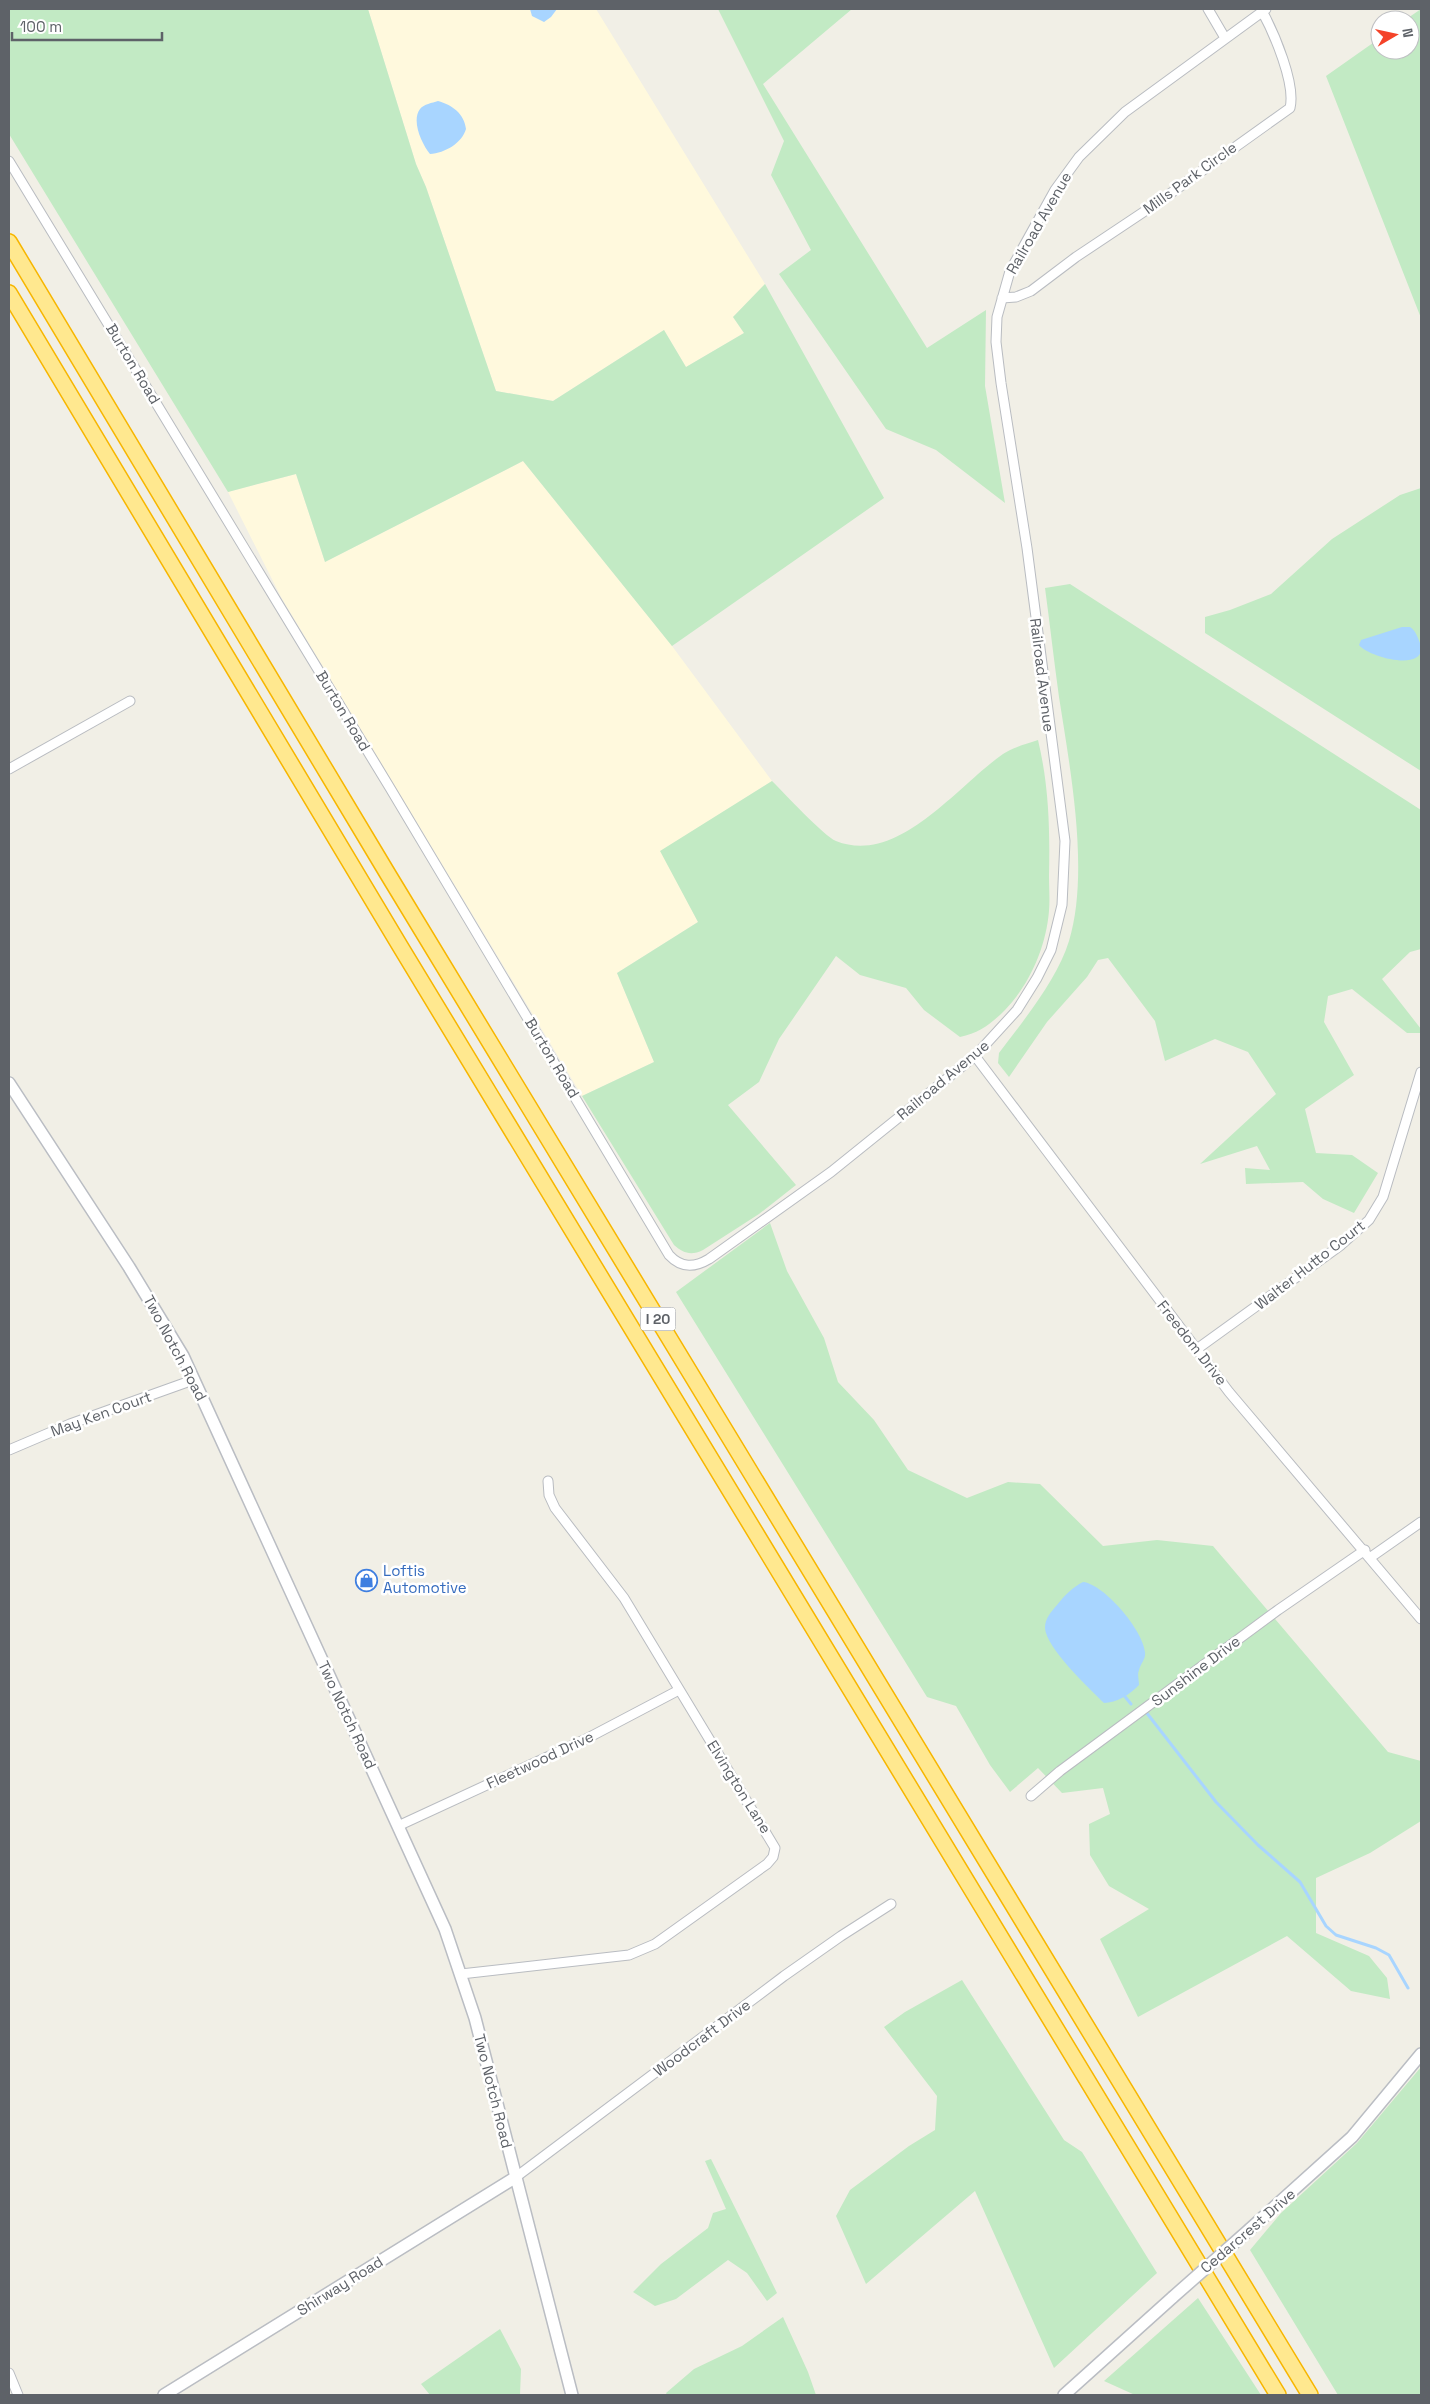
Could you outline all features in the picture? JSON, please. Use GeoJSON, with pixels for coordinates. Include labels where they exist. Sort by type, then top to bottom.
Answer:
{"type":"FeatureCollection","features":[{"type":"Feature","properties":{"kind":"highway","name":"I 20"},"geometry":{"type":"LineString","coordinates":[[9,242],[394,884],[1310,2395]]}},
{"type":"Feature","properties":{"kind":"highway","name":"I 20"},"geometry":{"type":"LineString","coordinates":[[9,293],[405,954],[1278,2395]]}},
{"type":"Feature","properties":{"kind":"street"},"geometry":{"type":"LineString","coordinates":[[1208,9],[1225,38]]}},
{"type":"Feature","properties":{"kind":"street","name":"Railroad Avenue"},"geometry":{"type":"LineString","coordinates":[[676,1262],[688,1266],[702,1264],[709,1260],[831,1172],[975,1056],[1017,1010],[1044,965],[1056,934],[1062,905],[1065,870],[1062,818],[1027,548],[997,353],[997,317],[1010,271],[1055,190],[1079,157],[1125,112],[1264,10]]}},
{"type":"Feature","properties":{"kind":"street","name":"Mills Park Circle"},"geometry":{"type":"LineString","coordinates":[[1002,298],[1016,297],[1031,292],[1076,257],[1157,203],[1290,108],[1292,95],[1274,33],[1264,10]]}},
{"type":"Feature","properties":{"kind":"street","name":"Burton Road"},"geometry":{"type":"LineString","coordinates":[[9,161],[339,704],[669,1255],[676,1262]]}},
{"type":"Feature","properties":{"kind":"street"},"geometry":{"type":"LineString","coordinates":[[9,769],[130,701]]}},
{"type":"Feature","properties":{"kind":"street","name":"Freedom Drive"},"geometry":{"type":"LineString","coordinates":[[975,1056],[1245,1411],[1368,1554],[1421,1619]]}},
{"type":"Feature","properties":{"kind":"street","name":"Walter Hutto Court"},"geometry":{"type":"LineString","coordinates":[[1197,1349],[1341,1245],[1368,1220],[1384,1197],[1421,1072]]}},
{"type":"Feature","properties":{"kind":"street","name":"Two Notch Road"},"geometry":{"type":"LineString","coordinates":[[9,1082],[165,1324],[193,1380],[445,1929],[475,2018],[572,2395]]}},
{"type":"Feature","properties":{"kind":"street","name":"May Ken Court"},"geometry":{"type":"LineString","coordinates":[[9,1450],[70,1424],[193,1380]]}},
{"type":"Feature","properties":{"kind":"street","name":"Elvington Lane"},"geometry":{"type":"LineString","coordinates":[[461,1974],[629,1955],[655,1944],[694,1919],[767,1864],[773,1857],[775,1848],[772,1840],[740,1792],[624,1598],[555,1508],[549,1495],[548,1481]]}},
{"type":"Feature","properties":{"kind":"street","name":"Sunshine Drive"},"geometry":{"type":"LineString","coordinates":[[1031,1796],[1060,1771],[1278,1610],[1421,1522]]}},
{"type":"Feature","properties":{"kind":"street","name":"Fleetwood Drive"},"geometry":{"type":"LineString","coordinates":[[398,1826],[584,1740],[679,1690]]}},
{"type":"Feature","properties":{"kind":"street","name":"Woodcraft Drive"},"geometry":{"type":"LineString","coordinates":[[516,2176],[784,1976],[840,1936],[891,1904]]}},
{"type":"Feature","properties":{"kind":"street","name":"Cedarcrest Drive"},"geometry":{"type":"LineString","coordinates":[[1064,2395],[1352,2136],[1421,2054]]}},
{"type":"Feature","properties":{"kind":"street","name":"Shirway Road"},"geometry":{"type":"LineString","coordinates":[[164,2395],[516,2176]]}},
{"type":"Feature","properties":{"kind":"street"},"geometry":{"type":"LineString","coordinates":[[9,2373],[18,2395]]}},
{"type":"Feature","properties":{"kind":"shaded area"},"geometry":{"type":"Polygon","coordinates":[[[368,9],[596,9],[765,284],[733,317],[744,333],[686,367],[664,330],[553,401],[496,391],[426,187],[416,164],[368,9]]]}},
{"type":"Feature","properties":{"kind":"shaded area"},"geometry":{"type":"Polygon","coordinates":[[[523,461],[672,646],[772,781],[661,851],[698,922],[617,973],[654,1062],[582,1096],[281,597],[228,492],[296,474],[325,562],[523,461]]]}},
{"type":"Feature","properties":{"kind":"green space"},"geometry":{"type":"Polygon","coordinates":[[[9,9],[368,9],[416,164],[426,187],[496,391],[553,401],[664,330],[686,367],[744,333],[733,317],[765,284],[884,498],[672,646],[523,461],[325,562],[296,474],[228,492],[9,134],[9,9]]]}},
{"type":"Feature","properties":{"kind":"green space"},"geometry":{"type":"Polygon","coordinates":[[[718,9],[852,9],[763,84],[927,348],[986,310],[985,386],[1005,503],[936,450],[886,429],[779,274],[811,250],[771,175],[784,141],[718,9]]]}},
{"type":"Feature","properties":{"kind":"green space"},"geometry":{"type":"Polygon","coordinates":[[[1421,9],[1421,318],[1326,76],[1370,45],[1370,60],[1420,60],[1421,9]]]}},
{"type":"Feature","properties":{"kind":"green space"},"geometry":{"type":"Polygon","coordinates":[[[1421,488],[1421,771],[1205,633],[1205,617],[1230,610],[1271,594],[1332,539],[1400,495],[1421,488]]]}},
{"type":"Feature","properties":{"kind":"green space"},"geometry":{"type":"Polygon","coordinates":[[[1070,584],[1421,810],[1421,949],[1410,952],[1382,979],[1421,1029],[1421,1033],[1407,1033],[1352,989],[1328,996],[1324,1022],[1354,1075],[1305,1109],[1316,1153],[1352,1155],[1378,1173],[1354,1213],[1323,1199],[1303,1182],[1246,1184],[1245,1168],[1270,1170],[1257,1146],[1200,1164],[1276,1094],[1248,1052],[1215,1039],[1165,1061],[1155,1021],[1108,958],[1098,960],[1087,977],[1047,1022],[1009,1077],[998,1063],[999,1053],[1029,1014],[1064,956],[1075,914],[1078,884],[1078,852],[1073,787],[1045,588],[1070,584]]]}},
{"type":"Feature","properties":{"kind":"green space"},"geometry":{"type":"Polygon","coordinates":[[[1038,740],[1048,808],[1049,907],[1047,925],[1040,951],[1022,989],[1005,1010],[990,1024],[960,1037],[924,1010],[906,988],[860,975],[836,956],[779,1039],[759,1082],[728,1105],[796,1185],[759,1214],[703,1250],[691,1253],[677,1248],[582,1096],[654,1062],[617,973],[698,922],[660,851],[772,781],[814,823],[836,841],[859,846],[882,842],[904,833],[926,819],[1003,754],[1038,740]]]}},
{"type":"Feature","properties":{"kind":"green space"},"geometry":{"type":"Polygon","coordinates":[[[770,1223],[787,1271],[824,1338],[838,1382],[874,1420],[908,1470],[967,1498],[1008,1482],[1040,1484],[1103,1546],[1157,1540],[1213,1546],[1388,1752],[1421,1761],[1421,1821],[1370,1853],[1316,1878],[1316,1933],[1369,1956],[1387,1978],[1390,1999],[1351,1991],[1287,1936],[1138,2017],[1100,1939],[1149,1909],[1109,1886],[1090,1855],[1089,1824],[1110,1814],[1103,1788],[1062,1793],[1038,1768],[1010,1792],[990,1765],[956,1706],[927,1697],[676,1292],[770,1223]]]}},
{"type":"Feature","properties":{"kind":"green space"},"geometry":{"type":"Polygon","coordinates":[[[962,1980],[1064,2140],[1082,2152],[1157,2273],[1054,2368],[975,2191],[866,2284],[836,2216],[850,2190],[909,2146],[935,2130],[937,2096],[884,2027],[905,2012],[962,1980]]]}},
{"type":"Feature","properties":{"kind":"green space"},"geometry":{"type":"Polygon","coordinates":[[[1421,2067],[1421,2395],[1338,2395],[1250,2250],[1281,2213],[1357,2143],[1421,2067]]]}},
{"type":"Feature","properties":{"kind":"green space"},"geometry":{"type":"Polygon","coordinates":[[[711,2159],[777,2293],[767,2301],[747,2273],[728,2260],[676,2299],[655,2306],[633,2292],[661,2264],[708,2228],[713,2213],[726,2209],[705,2161],[711,2159]]]}},
{"type":"Feature","properties":{"kind":"green space"},"geometry":{"type":"Polygon","coordinates":[[[1198,2298],[1261,2395],[1135,2395],[1104,2381],[1198,2298]]]}},
{"type":"Feature","properties":{"kind":"green space"},"geometry":{"type":"Polygon","coordinates":[[[783,2317],[808,2372],[816,2395],[667,2395],[666,2393],[694,2369],[742,2346],[783,2317]]]}},
{"type":"Feature","properties":{"kind":"green space"},"geometry":{"type":"Polygon","coordinates":[[[500,2329],[521,2369],[520,2395],[430,2395],[421,2384],[500,2329]]]}},
{"type":"Feature","properties":{"kind":"water"},"geometry":{"type":"Polygon","coordinates":[[[530,9],[557,9],[544,22],[532,16],[530,9]]]}},
{"type":"Feature","properties":{"kind":"water"},"geometry":{"type":"Polygon","coordinates":[[[438,101],[457,110],[463,118],[466,129],[457,143],[441,152],[430,154],[421,139],[417,120],[422,107],[438,101]]]}},
{"type":"Feature","properties":{"kind":"water"},"geometry":{"type":"Polygon","coordinates":[[[1402,627],[1410,627],[1417,636],[1421,652],[1416,658],[1397,660],[1385,658],[1365,650],[1359,645],[1361,640],[1402,627]]]}},
{"type":"Feature","properties":{"kind":"water"},"geometry":{"type":"Polygon","coordinates":[[[1083,1582],[1101,1591],[1121,1610],[1137,1632],[1145,1652],[1138,1672],[1139,1685],[1132,1692],[1109,1703],[1104,1703],[1060,1657],[1047,1636],[1045,1628],[1047,1618],[1053,1610],[1069,1592],[1083,1582]]]}},
{"type":"Feature","properties":{"kind":"waterway"},"geometry":{"type":"LineString","coordinates":[[1122,1693],[1131,1704]]}},
{"type":"Feature","properties":{"kind":"waterway"},"geometry":{"type":"LineString","coordinates":[[1146,1712],[1216,1802],[1258,1845],[1300,1882],[1326,1926],[1336,1935],[1376,1948],[1389,1955],[1408,1988]]}},
{"type":"Feature","properties":{"kind":"place","name":"Loftis Automotive"},"geometry":{"type":"Point","coordinates":[367,1580]}}]}
